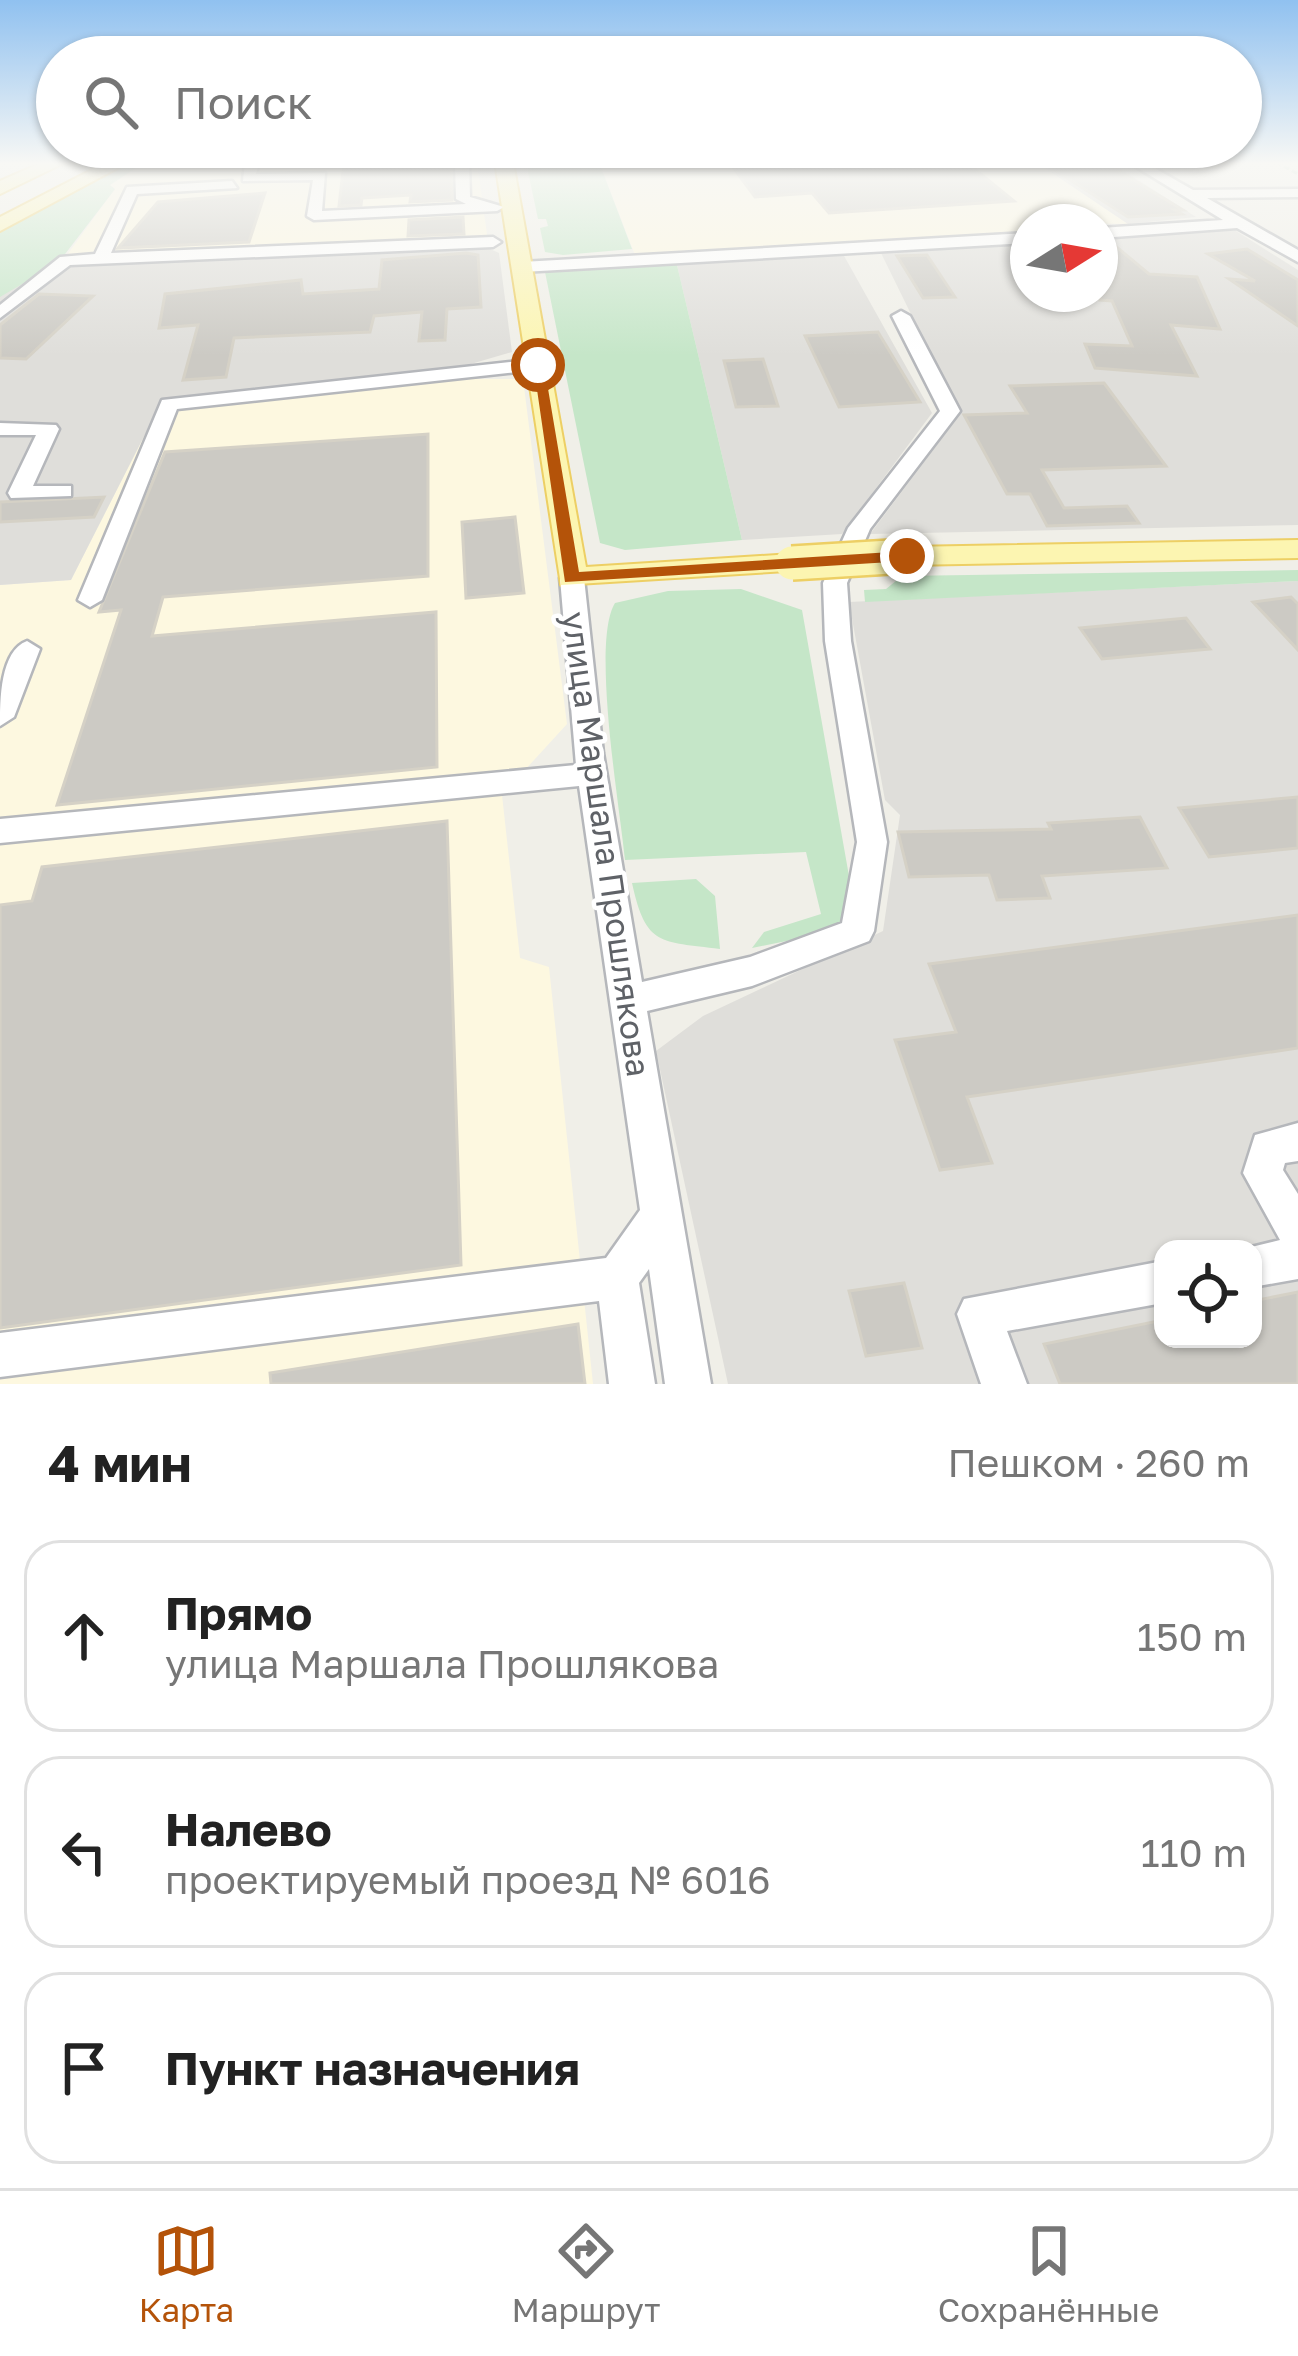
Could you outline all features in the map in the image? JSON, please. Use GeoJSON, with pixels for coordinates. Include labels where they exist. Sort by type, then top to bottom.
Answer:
{"type":"FeatureCollection","features":[{"type":"Feature","properties":{"kind":"main road","name":"улица Маршала Прошлякова"},"geometry":{"type":"LineString","coordinates":[[511,227],[520,254],[572,578]]}},
{"type":"Feature","properties":{"kind":"main road"},"geometry":{"type":"LineString","coordinates":[[572,578],[907,556],[1298,549]]}},
{"type":"Feature","properties":{"kind":"street"},"geometry":{"type":"LineString","coordinates":[[101,259],[116,227]]}},
{"type":"Feature","properties":{"kind":"street"},"geometry":{"type":"LineString","coordinates":[[468,227],[472,237],[520,254],[1010,239]]}},
{"type":"Feature","properties":{"kind":"street"},"geometry":{"type":"LineString","coordinates":[[1118,232],[1189,227]]}},
{"type":"Feature","properties":{"kind":"street"},"geometry":{"type":"LineString","coordinates":[[1246,227],[1293,251]]}},
{"type":"Feature","properties":{"kind":"street"},"geometry":{"type":"LineString","coordinates":[[2,310],[66,260],[493,242]]}},
{"type":"Feature","properties":{"kind":"street"},"geometry":{"type":"LineString","coordinates":[[627,1001],[752,971],[857,931],[872,842],[838,641],[836,583],[859,528],[950,411],[901,316]]}},
{"type":"Feature","properties":{"kind":"street"},"geometry":{"type":"LineString","coordinates":[[90,600],[170,404],[538,365]]}},
{"type":"Feature","properties":{"kind":"street"},"geometry":{"type":"LineString","coordinates":[[0,429],[49,429],[20,493],[63,491]]}},
{"type":"Feature","properties":{"kind":"street","name":"улица Маршала Прошлякова"},"geometry":{"type":"LineString","coordinates":[[572,578],[592,774],[688,1384]]}},
{"type":"Feature","properties":{"kind":"street"},"geometry":{"type":"LineString","coordinates":[[0,717],[27,649]]}},
{"type":"Feature","properties":{"kind":"street"},"geometry":{"type":"LineString","coordinates":[[0,831],[592,774]]}},
{"type":"Feature","properties":{"kind":"street"},"geometry":{"type":"LineString","coordinates":[[1298,1142],[1269,1148],[1263,1173],[1298,1232]]}},
{"type":"Feature","properties":{"kind":"street"},"geometry":{"type":"LineString","coordinates":[[632,1384],[617,1278],[659,1219]]}},
{"type":"Feature","properties":{"kind":"street"},"geometry":{"type":"LineString","coordinates":[[1262,1264],[1298,1258]]}},
{"type":"Feature","properties":{"kind":"street"},"geometry":{"type":"LineString","coordinates":[[0,1354],[617,1278]]}},
{"type":"Feature","properties":{"kind":"street"},"geometry":{"type":"LineString","coordinates":[[1004,1384],[980,1314],[1154,1284]]}},
{"type":"Feature","properties":{"kind":"shaded area"},"geometry":{"type":"Polygon","coordinates":[[[21,227],[86,227],[59,262],[479,244],[499,253],[512,352],[464,366],[163,399],[71,580],[0,585],[0,235],[21,227]]]}},
{"type":"Feature","properties":{"kind":"shaded area"},"geometry":{"type":"Polygon","coordinates":[[[88,227],[486,227],[489,249],[479,244],[62,262],[88,227]]]}},
{"type":"Feature","properties":{"kind":"shaded area"},"geometry":{"type":"Polygon","coordinates":[[[624,227],[1010,227],[1010,232],[635,255],[624,227]]]}},
{"type":"Feature","properties":{"kind":"shaded area"},"geometry":{"type":"Polygon","coordinates":[[[1236,231],[1298,270],[1298,525],[870,534],[960,414],[881,253],[1010,244],[1010,312],[1118,312],[1118,236],[1236,231]]]}},
{"type":"Feature","properties":{"kind":"shaded area"},"geometry":{"type":"Polygon","coordinates":[[[843,254],[932,413],[842,534],[742,540],[676,261],[843,254]]]}},
{"type":"Feature","properties":{"kind":"shaded area"},"geometry":{"type":"Polygon","coordinates":[[[464,366],[471,379],[523,379],[567,724],[502,795],[520,958],[549,967],[593,1384],[0,1384],[0,585],[71,580],[163,399],[464,366]]]}},
{"type":"Feature","properties":{"kind":"shaded area"},"geometry":{"type":"Polygon","coordinates":[[[1298,581],[1298,1384],[728,1384],[656,1051],[703,1016],[883,931],[900,815],[885,800],[849,602],[1298,581]]]}},
{"type":"Feature","properties":{"kind":"green space"},"geometry":{"type":"Polygon","coordinates":[[[8,227],[86,227],[58,263],[0,297],[0,231],[8,227]]]}},
{"type":"Feature","properties":{"kind":"green space"},"geometry":{"type":"Polygon","coordinates":[[[623,227],[632,249],[563,255],[545,252],[540,228],[623,227]]]}},
{"type":"Feature","properties":{"kind":"green space"},"geometry":{"type":"Polygon","coordinates":[[[676,261],[742,540],[625,550],[600,543],[545,272],[676,261]]]}},
{"type":"Feature","properties":{"kind":"green space"},"geometry":{"type":"Polygon","coordinates":[[[1298,570],[1298,581],[865,602],[864,590],[886,589],[902,576],[1298,570]]]}},
{"type":"Feature","properties":{"kind":"green space"},"geometry":{"type":"Polygon","coordinates":[[[741,589],[802,610],[849,876],[845,920],[821,934],[752,948],[764,932],[821,914],[806,852],[625,860],[606,688],[608,623],[615,603],[668,591],[741,589]]]}},
{"type":"Feature","properties":{"kind":"green space"},"geometry":{"type":"Polygon","coordinates":[[[696,879],[715,896],[720,949],[659,937],[643,919],[632,883],[696,879]]]}},
{"type":"Feature","properties":{"kind":"building"},"geometry":{"type":"Polygon","coordinates":[[[137,227],[254,227],[249,242],[118,248],[137,227]]]}},
{"type":"Feature","properties":{"kind":"building"},"geometry":{"type":"Polygon","coordinates":[[[409,227],[464,227],[464,234],[408,236],[409,227]]]}},
{"type":"Feature","properties":{"kind":"building"},"geometry":{"type":"Polygon","coordinates":[[[1118,248],[1149,274],[1197,277],[1220,329],[1171,325],[1197,376],[1095,368],[1085,344],[1132,346],[1117,312],[1118,248]]]}},
{"type":"Feature","properties":{"kind":"building"},"geometry":{"type":"Polygon","coordinates":[[[1247,249],[1298,280],[1298,326],[1229,279],[1255,281],[1208,254],[1247,249]]]}},
{"type":"Feature","properties":{"kind":"building"},"geometry":{"type":"Polygon","coordinates":[[[478,255],[481,307],[447,309],[445,340],[419,341],[422,312],[374,316],[370,332],[234,338],[226,377],[183,380],[198,325],[159,328],[165,294],[301,280],[303,294],[379,289],[382,260],[478,255]]]}},
{"type":"Feature","properties":{"kind":"building"},"geometry":{"type":"Polygon","coordinates":[[[927,255],[955,297],[923,298],[897,256],[927,255]]]}},
{"type":"Feature","properties":{"kind":"building"},"geometry":{"type":"Polygon","coordinates":[[[39,294],[93,296],[26,359],[0,358],[0,325],[39,294]]]}},
{"type":"Feature","properties":{"kind":"building"},"geometry":{"type":"Polygon","coordinates":[[[878,332],[920,402],[839,407],[805,336],[878,332]]]}},
{"type":"Feature","properties":{"kind":"building"},"geometry":{"type":"Polygon","coordinates":[[[763,359],[778,406],[736,407],[724,361],[763,359]]]}},
{"type":"Feature","properties":{"kind":"building"},"geometry":{"type":"Polygon","coordinates":[[[1104,383],[1166,466],[1042,470],[1064,508],[1127,506],[1139,523],[1047,526],[1030,494],[1007,494],[964,415],[1027,413],[1010,386],[1104,383]]]}},
{"type":"Feature","properties":{"kind":"building"},"geometry":{"type":"Polygon","coordinates":[[[428,434],[428,576],[163,597],[152,636],[436,612],[437,767],[57,805],[121,610],[99,612],[165,452],[428,434]]]}},
{"type":"Feature","properties":{"kind":"building"},"geometry":{"type":"Polygon","coordinates":[[[104,497],[94,517],[0,522],[0,502],[104,497]]]}},
{"type":"Feature","properties":{"kind":"building"},"geometry":{"type":"Polygon","coordinates":[[[515,517],[524,593],[466,598],[462,522],[515,517]]]}},
{"type":"Feature","properties":{"kind":"building"},"geometry":{"type":"Polygon","coordinates":[[[1291,597],[1298,604],[1298,650],[1253,602],[1291,597]]]}},
{"type":"Feature","properties":{"kind":"building"},"geometry":{"type":"Polygon","coordinates":[[[1186,618],[1210,649],[1102,659],[1080,628],[1186,618]]]}},
{"type":"Feature","properties":{"kind":"building"},"geometry":{"type":"Polygon","coordinates":[[[1298,797],[1298,848],[1209,857],[1179,808],[1298,797]]]}},
{"type":"Feature","properties":{"kind":"building"},"geometry":{"type":"Polygon","coordinates":[[[1140,817],[1167,868],[1042,876],[1050,898],[997,900],[989,875],[909,877],[898,832],[1051,829],[1048,823],[1140,817]]]}},
{"type":"Feature","properties":{"kind":"building"},"geometry":{"type":"Polygon","coordinates":[[[447,821],[461,1265],[0,1328],[0,905],[32,901],[42,867],[447,821]]]}},
{"type":"Feature","properties":{"kind":"building"},"geometry":{"type":"Polygon","coordinates":[[[1298,915],[1298,1048],[967,1097],[992,1163],[940,1170],[895,1040],[956,1032],[929,964],[1298,915]]]}},
{"type":"Feature","properties":{"kind":"building"},"geometry":{"type":"Polygon","coordinates":[[[904,1283],[922,1348],[866,1356],[849,1291],[904,1283]]]}},
{"type":"Feature","properties":{"kind":"building"},"geometry":{"type":"Polygon","coordinates":[[[1298,1292],[1298,1384],[1060,1384],[1044,1344],[1154,1322],[1154,1348],[1262,1348],[1262,1299],[1298,1292]]]}},
{"type":"Feature","properties":{"kind":"building"},"geometry":{"type":"Polygon","coordinates":[[[578,1324],[585,1384],[271,1384],[270,1373],[578,1324]]]}},
{"type":"Feature","properties":{"kind":"route"},"geometry":{"type":"LineString","coordinates":[[538,365],[572,578],[907,556]]}}]}
